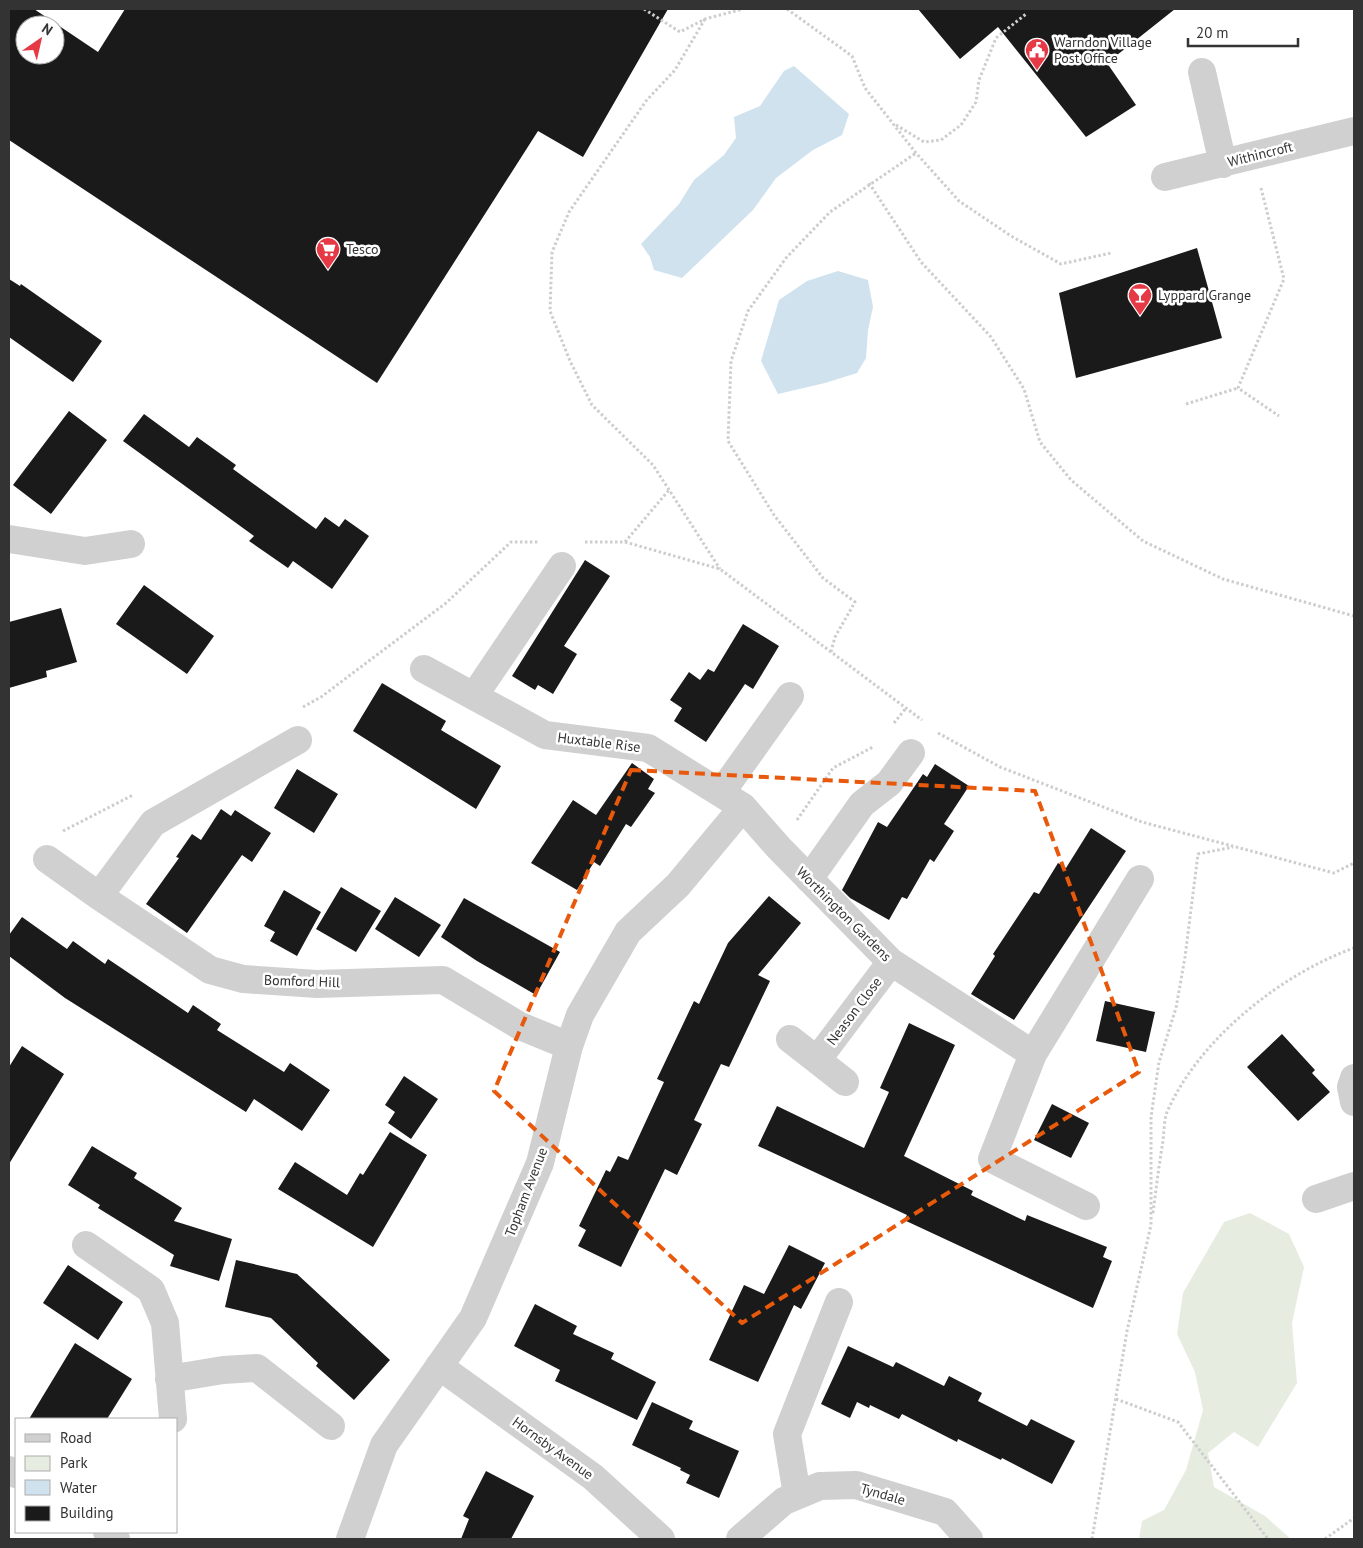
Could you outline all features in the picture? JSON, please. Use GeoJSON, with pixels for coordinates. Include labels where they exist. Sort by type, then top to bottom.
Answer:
{"type":"FeatureCollection","features":[{"type":"Feature","properties":{"kind":"street"},"geometry":{"type":"LineString","coordinates":[[1202,72],[1223,164]]}},
{"type":"Feature","properties":{"kind":"street","name":"Withincroft"},"geometry":{"type":"LineString","coordinates":[[1165,177],[1354,131]]}},
{"type":"Feature","properties":{"kind":"street"},"geometry":{"type":"LineString","coordinates":[[9,539],[85,552],[132,544]]}},
{"type":"Feature","properties":{"kind":"street"},"geometry":{"type":"LineString","coordinates":[[474,696],[508,643],[562,566]]}},
{"type":"Feature","properties":{"kind":"street","name":"Huxtable Rise"},"geometry":{"type":"LineString","coordinates":[[424,669],[545,735],[648,748],[743,806]]}},
{"type":"Feature","properties":{"kind":"street"},"geometry":{"type":"LineString","coordinates":[[720,793],[790,696]]}},
{"type":"Feature","properties":{"kind":"street"},"geometry":{"type":"LineString","coordinates":[[99,896],[153,823],[298,740]]}},
{"type":"Feature","properties":{"kind":"street"},"geometry":{"type":"LineString","coordinates":[[809,879],[862,804],[889,783],[911,753]]}},
{"type":"Feature","properties":{"kind":"street","name":"Worthington Gardens"},"geometry":{"type":"LineString","coordinates":[[743,806],[779,848],[891,962],[1033,1054]]}},
{"type":"Feature","properties":{"kind":"street","name":"Topham Avenue"},"geometry":{"type":"LineString","coordinates":[[350,1539],[384,1445],[473,1318],[540,1163],[569,1046],[580,1015],[628,932],[678,886],[743,806]]}},
{"type":"Feature","properties":{"kind":"street","name":"Bomford Hill"},"geometry":{"type":"LineString","coordinates":[[47,859],[210,970],[243,979],[317,984],[442,980],[520,1026],[569,1046]]}},
{"type":"Feature","properties":{"kind":"street"},"geometry":{"type":"LineString","coordinates":[[1086,1206],[992,1159],[1033,1054],[1140,879]]}},
{"type":"Feature","properties":{"kind":"street","name":"Neason Close"},"geometry":{"type":"LineString","coordinates":[[818,1060],[891,962]]}},
{"type":"Feature","properties":{"kind":"street"},"geometry":{"type":"LineString","coordinates":[[790,1039],[845,1082]]}},
{"type":"Feature","properties":{"kind":"street"},"geometry":{"type":"LineString","coordinates":[[1354,1078],[1351,1086],[1354,1102]]}},
{"type":"Feature","properties":{"kind":"street"},"geometry":{"type":"LineString","coordinates":[[1316,1199],[1354,1186]]}},
{"type":"Feature","properties":{"kind":"street"},"geometry":{"type":"LineString","coordinates":[[86,1245],[151,1290],[165,1323],[173,1418]]}},
{"type":"Feature","properties":{"kind":"street"},"geometry":{"type":"LineString","coordinates":[[797,1496],[787,1434],[839,1302]]}},
{"type":"Feature","properties":{"kind":"street","name":"Hornsby Avenue"},"geometry":{"type":"LineString","coordinates":[[439,1366],[594,1477],[660,1539]]}},
{"type":"Feature","properties":{"kind":"street"},"geometry":{"type":"LineString","coordinates":[[169,1379],[223,1370],[257,1368],[331,1426]]}},
{"type":"Feature","properties":{"kind":"street","name":"Tyndale"},"geometry":{"type":"LineString","coordinates":[[740,1539],[784,1501],[820,1486],[856,1486],[945,1512],[969,1539]]}},
{"type":"Feature","properties":{"kind":"path"},"geometry":{"type":"LineString","coordinates":[[644,9],[680,32],[705,19],[743,9]]}},
{"type":"Feature","properties":{"kind":"path"},"geometry":{"type":"LineString","coordinates":[[788,9],[852,56],[865,88],[916,153],[959,201],[1011,236],[1061,264],[1110,253]]}},
{"type":"Feature","properties":{"kind":"path"},"geometry":{"type":"LineString","coordinates":[[893,124],[924,142],[941,140],[961,125],[976,102],[978,80],[996,38],[1026,14]]}},
{"type":"Feature","properties":{"kind":"path"},"geometry":{"type":"LineString","coordinates":[[705,19],[675,70],[646,102],[569,212],[552,252],[550,311],[592,405],[653,466],[720,569],[925,723]]}},
{"type":"Feature","properties":{"kind":"path"},"geometry":{"type":"LineString","coordinates":[[831,652],[835,637],[855,602],[822,578],[774,515],[728,441],[730,361],[748,311],[786,258],[830,212],[869,183],[916,153]]}},
{"type":"Feature","properties":{"kind":"path"},"geometry":{"type":"LineString","coordinates":[[1238,388],[1284,279],[1252,156]]}},
{"type":"Feature","properties":{"kind":"path"},"geometry":{"type":"LineString","coordinates":[[869,183],[922,262],[991,337],[1024,388],[1040,442],[1071,480],[1143,541],[1223,579],[1354,616]]}},
{"type":"Feature","properties":{"kind":"path"},"geometry":{"type":"LineString","coordinates":[[1186,404],[1238,388]]}},
{"type":"Feature","properties":{"kind":"path"},"geometry":{"type":"LineString","coordinates":[[1238,388],[1279,416]]}},
{"type":"Feature","properties":{"kind":"path"},"geometry":{"type":"LineString","coordinates":[[625,542],[669,490]]}},
{"type":"Feature","properties":{"kind":"path"},"geometry":{"type":"LineString","coordinates":[[295,711],[321,697],[446,603],[512,542],[540,542]]}},
{"type":"Feature","properties":{"kind":"path"},"geometry":{"type":"LineString","coordinates":[[578,542],[625,542],[720,569]]}},
{"type":"Feature","properties":{"kind":"path"},"geometry":{"type":"LineString","coordinates":[[888,731],[906,708]]}},
{"type":"Feature","properties":{"kind":"path"},"geometry":{"type":"LineString","coordinates":[[932,728],[1000,768],[1142,822],[1334,873],[1354,863]]}},
{"type":"Feature","properties":{"kind":"path"},"geometry":{"type":"LineString","coordinates":[[779,848],[833,768],[875,746]]}},
{"type":"Feature","properties":{"kind":"path"},"geometry":{"type":"LineString","coordinates":[[60,832],[139,792]]}},
{"type":"Feature","properties":{"kind":"path"},"geometry":{"type":"LineString","coordinates":[[1151,1225],[1151,1117],[1159,1062],[1176,1008],[1198,854],[1236,847]]}},
{"type":"Feature","properties":{"kind":"path"},"geometry":{"type":"LineString","coordinates":[[1092,1539],[1127,1331],[1151,1225],[1167,1113],[1201,1056],[1245,1012],[1290,981],[1337,954],[1354,948]]}},
{"type":"Feature","properties":{"kind":"path"},"geometry":{"type":"LineString","coordinates":[[1116,1399],[1178,1422],[1268,1539]]}},
{"type":"Feature","properties":{"kind":"path"},"geometry":{"type":"LineString","coordinates":[[1325,1539],[1354,1518]]}},
{"type":"Feature","properties":{"kind":"highlighted area"},"geometry":{"type":"Polygon","coordinates":[[[631,770],[1035,791],[1139,1072],[742,1323],[494,1091],[631,770]]]}},
{"type":"Feature","properties":{"kind":"green space"},"geometry":{"type":"Polygon","coordinates":[[[1250,1213],[1289,1234],[1304,1267],[1292,1323],[1297,1383],[1258,1447],[1234,1432],[1208,1453],[1214,1487],[1265,1516],[1291,1539],[1139,1539],[1142,1521],[1164,1510],[1186,1470],[1203,1410],[1195,1372],[1177,1334],[1183,1293],[1224,1222],[1250,1213]]]}},
{"type":"Feature","properties":{"kind":"water"},"geometry":{"type":"Polygon","coordinates":[[[794,66],[849,114],[842,135],[813,150],[776,178],[753,210],[682,278],[654,270],[650,257],[641,244],[679,204],[694,180],[724,155],[736,138],[734,117],[760,106],[784,71],[794,66]]]}},
{"type":"Feature","properties":{"kind":"water"},"geometry":{"type":"Polygon","coordinates":[[[838,271],[868,280],[873,307],[868,330],[866,358],[857,373],[778,394],[761,361],[779,300],[807,281],[838,271]]]}},
{"type":"Feature","properties":{"kind":"building","name":"Tesco"},"geometry":{"type":"Polygon","coordinates":[[[9,9],[34,9],[43,15],[15,15],[15,65],[65,65],[65,30],[98,52],[125,9],[668,9],[583,157],[538,131],[377,383],[9,140],[9,9]]]}},
{"type":"Feature","properties":{"kind":"building"},"geometry":{"type":"Polygon","coordinates":[[[918,9],[1175,9],[1107,63],[1136,105],[1086,137],[998,27],[960,59],[918,9]]]}},
{"type":"Feature","properties":{"kind":"building","name":"Lyppard Grange"},"geometry":{"type":"Polygon","coordinates":[[[1197,248],[1222,338],[1076,378],[1059,293],[1197,248]]]}},
{"type":"Feature","properties":{"kind":"building"},"geometry":{"type":"Polygon","coordinates":[[[9,279],[20,286],[21,284],[102,341],[73,382],[9,337],[9,279]]]}},
{"type":"Feature","properties":{"kind":"building"},"geometry":{"type":"Polygon","coordinates":[[[69,411],[107,440],[51,514],[13,485],[69,411]]]}},
{"type":"Feature","properties":{"kind":"building"},"geometry":{"type":"Polygon","coordinates":[[[144,414],[189,447],[197,437],[236,465],[233,469],[316,529],[325,517],[339,527],[345,519],[369,536],[332,589],[293,561],[288,568],[249,541],[254,536],[123,441],[144,414]]]}},
{"type":"Feature","properties":{"kind":"building"},"geometry":{"type":"Polygon","coordinates":[[[585,560],[610,576],[564,646],[577,654],[553,694],[538,685],[535,690],[512,676],[585,560]]]}},
{"type":"Feature","properties":{"kind":"building"},"geometry":{"type":"Polygon","coordinates":[[[144,585],[214,636],[187,674],[116,624],[144,585]]]}},
{"type":"Feature","properties":{"kind":"building"},"geometry":{"type":"Polygon","coordinates":[[[61,608],[77,662],[46,671],[47,677],[9,688],[9,622],[61,608]]]}},
{"type":"Feature","properties":{"kind":"building"},"geometry":{"type":"Polygon","coordinates":[[[743,624],[779,646],[753,689],[745,684],[706,742],[674,721],[682,708],[670,700],[689,672],[700,680],[708,669],[714,672],[743,624]]]}},
{"type":"Feature","properties":{"kind":"building"},"geometry":{"type":"Polygon","coordinates":[[[382,683],[446,721],[441,730],[501,766],[476,809],[353,731],[382,683]]]}},
{"type":"Feature","properties":{"kind":"building"},"geometry":{"type":"Polygon","coordinates":[[[632,763],[654,779],[648,789],[655,793],[631,827],[626,824],[600,866],[594,862],[577,890],[531,863],[573,800],[596,815],[632,763]]]}},
{"type":"Feature","properties":{"kind":"building"},"geometry":{"type":"Polygon","coordinates":[[[935,764],[969,786],[944,824],[954,831],[934,862],[930,859],[907,899],[902,897],[889,920],[850,898],[842,890],[878,822],[887,827],[923,774],[927,777],[935,764]]]}},
{"type":"Feature","properties":{"kind":"building"},"geometry":{"type":"Polygon","coordinates":[[[297,769],[338,794],[314,833],[274,808],[297,769]]]}},
{"type":"Feature","properties":{"kind":"building"},"geometry":{"type":"Polygon","coordinates":[[[221,809],[231,816],[235,810],[271,833],[252,862],[242,855],[187,933],[146,904],[179,858],[176,857],[192,834],[201,840],[221,809]]]}},
{"type":"Feature","properties":{"kind":"building"},"geometry":{"type":"Polygon","coordinates":[[[1091,828],[1126,851],[1014,1020],[971,994],[995,956],[993,954],[1034,892],[1039,894],[1058,863],[1066,868],[1091,828]]]}},
{"type":"Feature","properties":{"kind":"building"},"geometry":{"type":"Polygon","coordinates":[[[341,887],[381,911],[356,952],[316,929],[341,887]]]}},
{"type":"Feature","properties":{"kind":"building"},"geometry":{"type":"Polygon","coordinates":[[[284,890],[321,912],[297,956],[270,941],[275,932],[264,926],[284,890]]]}},
{"type":"Feature","properties":{"kind":"building"},"geometry":{"type":"Polygon","coordinates":[[[769,896],[801,923],[758,975],[770,981],[729,1067],[721,1064],[694,1120],[702,1124],[677,1175],[665,1169],[638,1225],[641,1226],[621,1267],[578,1246],[586,1230],[579,1226],[606,1170],[610,1172],[618,1156],[628,1160],[664,1082],[657,1079],[694,1001],[699,1004],[728,943],[769,896]]]}},
{"type":"Feature","properties":{"kind":"building"},"geometry":{"type":"Polygon","coordinates":[[[395,897],[441,925],[419,957],[375,929],[395,897]]]}},
{"type":"Feature","properties":{"kind":"building"},"geometry":{"type":"Polygon","coordinates":[[[464,898],[560,952],[536,995],[477,961],[441,937],[464,898]]]}},
{"type":"Feature","properties":{"kind":"building"},"geometry":{"type":"Polygon","coordinates":[[[22,917],[67,949],[73,941],[105,964],[108,959],[188,1013],[193,1005],[221,1024],[217,1030],[284,1072],[290,1063],[330,1090],[302,1131],[254,1099],[246,1112],[65,998],[9,956],[9,935],[22,917]]]}},
{"type":"Feature","properties":{"kind":"building"},"geometry":{"type":"Polygon","coordinates":[[[1105,1001],[1155,1012],[1146,1052],[1096,1041],[1105,1001]]]}},
{"type":"Feature","properties":{"kind":"building"},"geometry":{"type":"Polygon","coordinates":[[[909,1023],[955,1045],[904,1156],[973,1191],[971,1195],[1025,1221],[1027,1215],[1107,1247],[1103,1257],[1112,1261],[1093,1308],[904,1220],[907,1215],[758,1146],[777,1106],[864,1148],[889,1092],[880,1088],[909,1023]]]}},
{"type":"Feature","properties":{"kind":"building"},"geometry":{"type":"Polygon","coordinates":[[[1282,1034],[1315,1070],[1312,1073],[1330,1092],[1298,1121],[1247,1067],[1282,1034]]]}},
{"type":"Feature","properties":{"kind":"building"},"geometry":{"type":"Polygon","coordinates":[[[22,1046],[64,1074],[9,1164],[9,1067],[22,1046]]]}},
{"type":"Feature","properties":{"kind":"building"},"geometry":{"type":"Polygon","coordinates":[[[404,1076],[438,1099],[411,1139],[388,1123],[395,1112],[385,1105],[404,1076]]]}},
{"type":"Feature","properties":{"kind":"building"},"geometry":{"type":"Polygon","coordinates":[[[1052,1104],[1089,1123],[1071,1158],[1034,1140],[1052,1104]]]}},
{"type":"Feature","properties":{"kind":"building"},"geometry":{"type":"Polygon","coordinates":[[[390,1132],[427,1155],[373,1247],[278,1189],[295,1162],[347,1195],[360,1173],[363,1175],[390,1132]]]}},
{"type":"Feature","properties":{"kind":"building"},"geometry":{"type":"Polygon","coordinates":[[[92,1146],[137,1173],[134,1178],[182,1208],[174,1221],[232,1239],[219,1281],[170,1266],[174,1255],[98,1208],[100,1205],[68,1185],[92,1146]]]}},
{"type":"Feature","properties":{"kind":"building"},"geometry":{"type":"Polygon","coordinates":[[[789,1245],[825,1263],[801,1309],[794,1305],[758,1382],[709,1360],[744,1285],[764,1294],[789,1245]]]}},
{"type":"Feature","properties":{"kind":"building"},"geometry":{"type":"Polygon","coordinates":[[[236,1260],[297,1274],[390,1360],[354,1400],[316,1366],[318,1363],[271,1318],[225,1307],[236,1260]]]}},
{"type":"Feature","properties":{"kind":"building"},"geometry":{"type":"Polygon","coordinates":[[[68,1265],[123,1302],[98,1340],[43,1303],[68,1265]]]}},
{"type":"Feature","properties":{"kind":"building"},"geometry":{"type":"Polygon","coordinates":[[[535,1304],[577,1326],[573,1334],[614,1353],[611,1359],[656,1382],[637,1420],[555,1381],[560,1370],[514,1346],[535,1304]]]}},
{"type":"Feature","properties":{"kind":"building"},"geometry":{"type":"Polygon","coordinates":[[[75,1343],[132,1379],[108,1418],[30,1418],[75,1343]]]}},
{"type":"Feature","properties":{"kind":"building"},"geometry":{"type":"Polygon","coordinates":[[[848,1346],[893,1367],[896,1362],[944,1386],[949,1376],[982,1393],[978,1401],[1027,1426],[1031,1419],[1075,1441],[1052,1484],[1002,1458],[1001,1460],[958,1439],[957,1442],[902,1414],[899,1419],[870,1405],[869,1408],[857,1402],[850,1418],[821,1404],[848,1346]]]}},
{"type":"Feature","properties":{"kind":"building"},"geometry":{"type":"Polygon","coordinates":[[[652,1402],[693,1421],[689,1429],[739,1451],[719,1498],[686,1483],[690,1475],[680,1470],[681,1468],[632,1445],[652,1402]]]}},
{"type":"Feature","properties":{"kind":"building"},"geometry":{"type":"Polygon","coordinates":[[[486,1471],[534,1496],[511,1539],[461,1539],[469,1519],[463,1516],[486,1471]]]}},
{"type":"Feature","properties":{"kind":"place","name":"Warndon Village Post Office"},"geometry":{"type":"Point","coordinates":[1037,71]}},
{"type":"Feature","properties":{"kind":"place","name":"Tesco"},"geometry":{"type":"Point","coordinates":[328,270]}},
{"type":"Feature","properties":{"kind":"place","name":"Lyppard Grange"},"geometry":{"type":"Point","coordinates":[1140,316]}}]}
